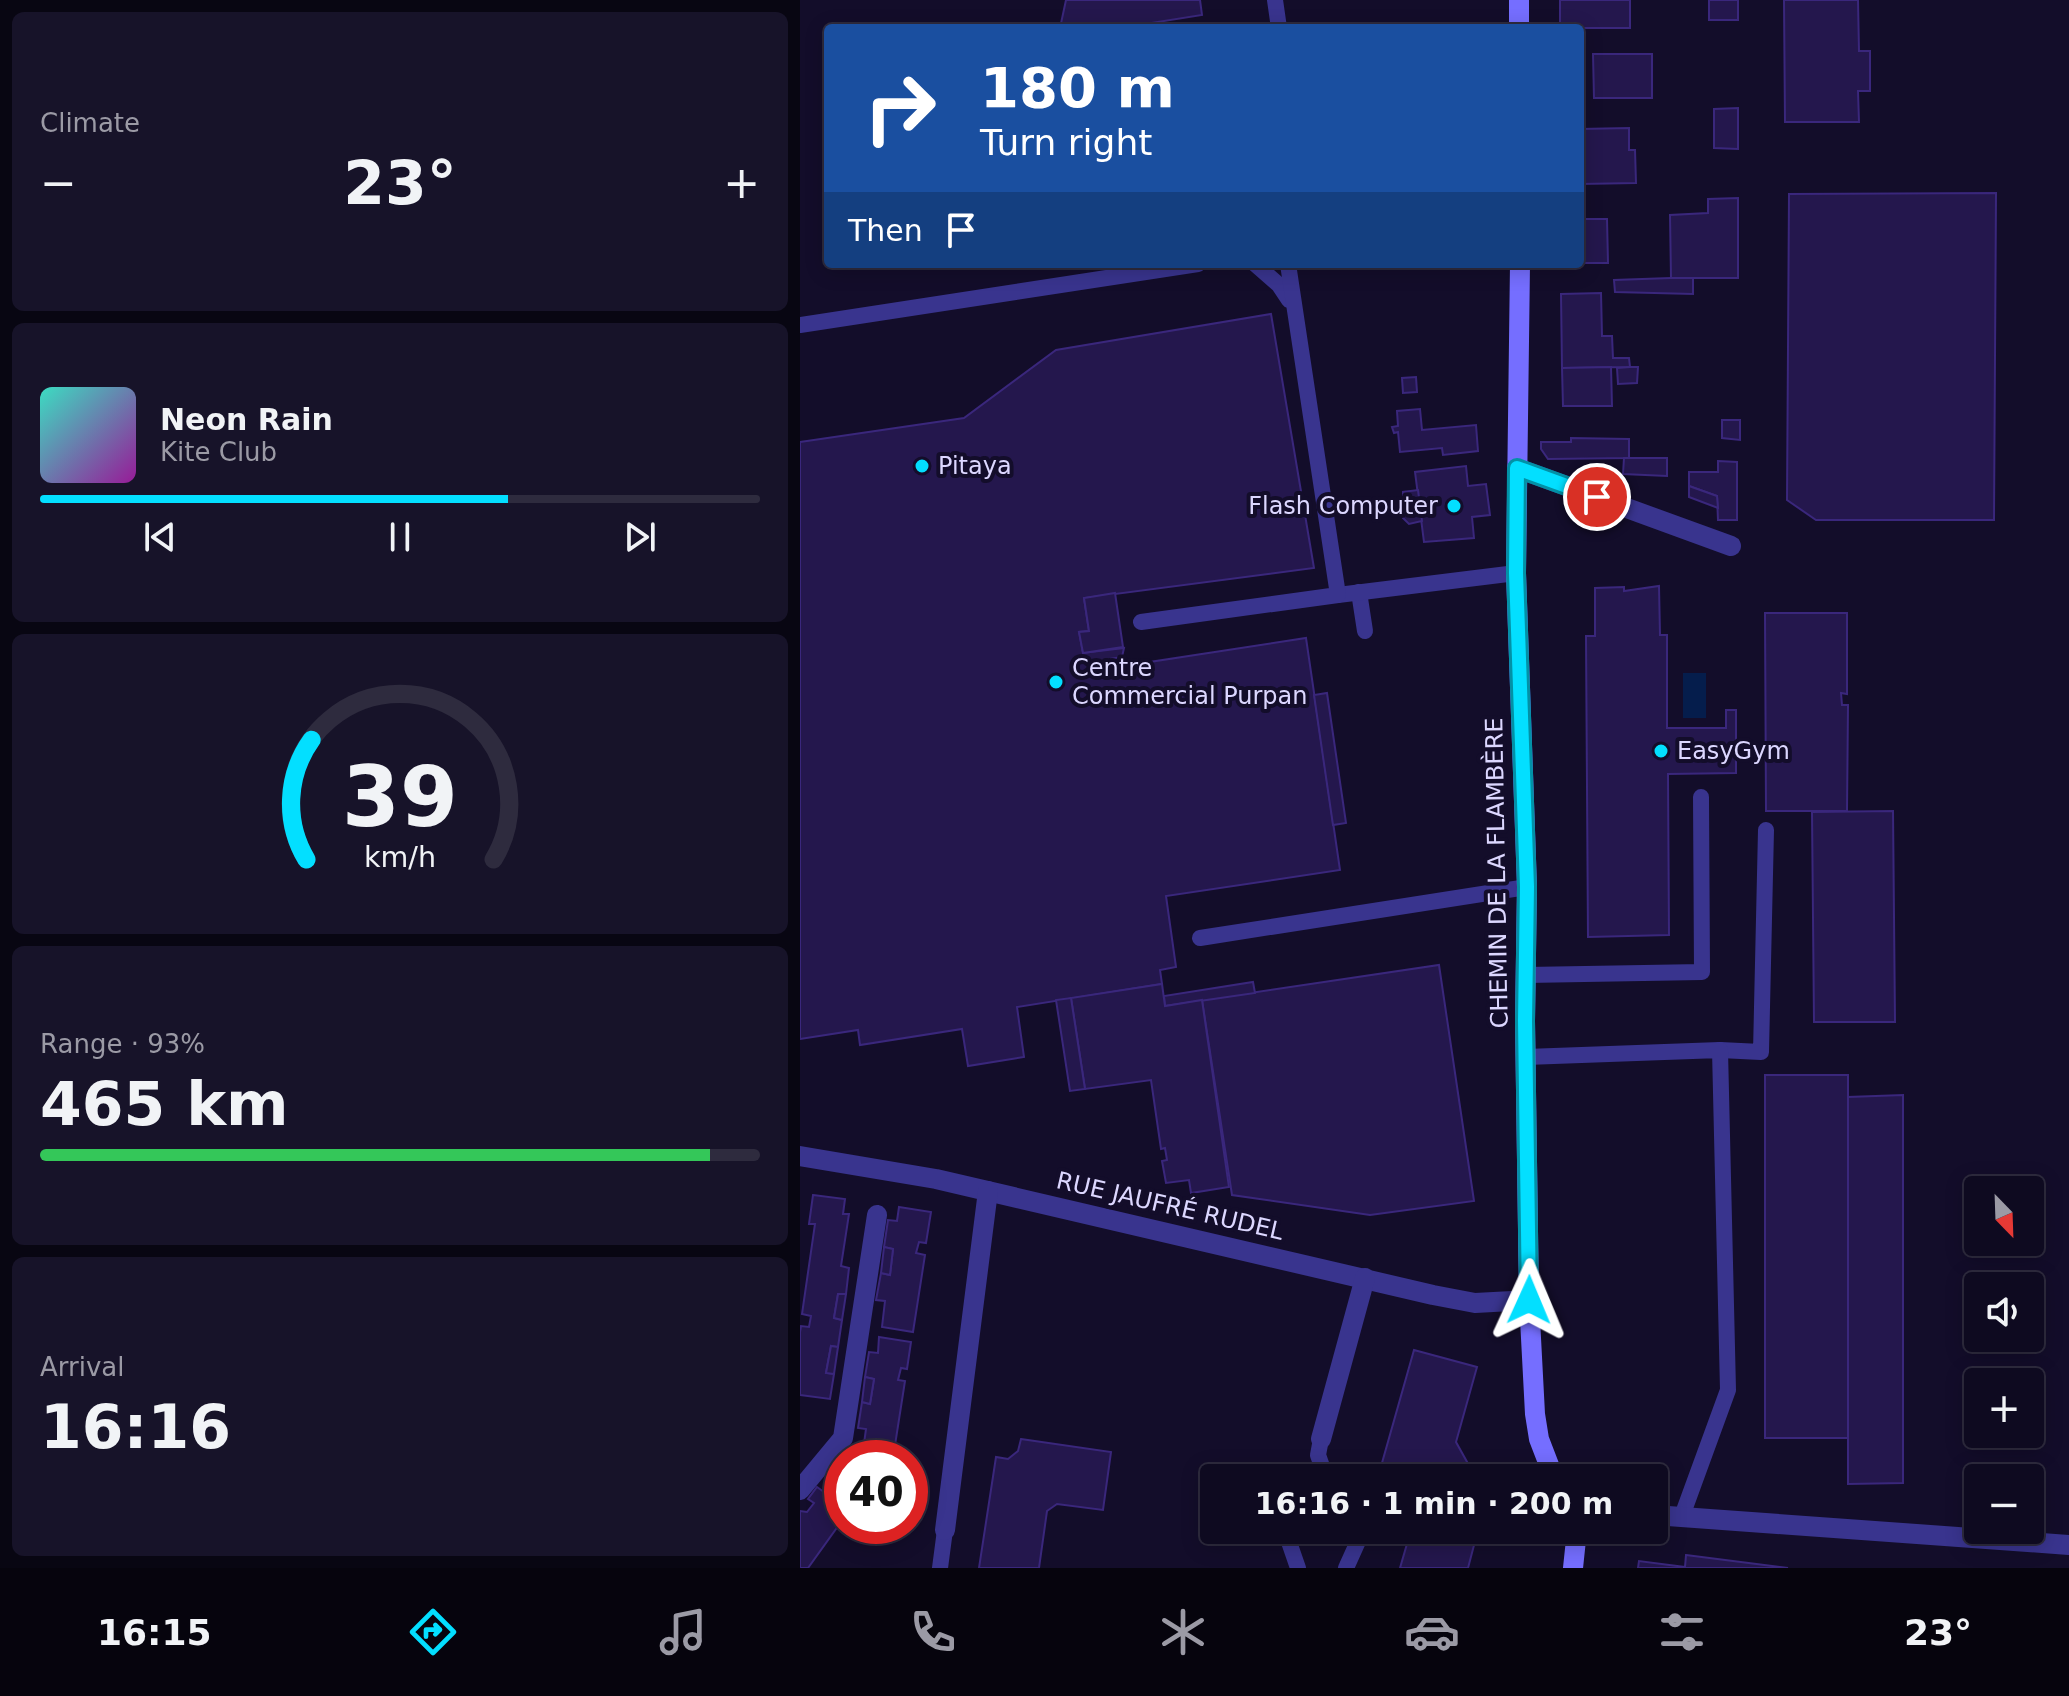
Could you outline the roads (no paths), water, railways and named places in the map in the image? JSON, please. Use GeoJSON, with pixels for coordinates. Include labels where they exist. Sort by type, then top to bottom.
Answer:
{"type":"FeatureCollection","features":[{"type":"Feature","properties":{"kind":"street"},"geometry":{"type":"LineString","coordinates":[[1519,0],[1519,24]]}},
{"type":"Feature","properties":{"kind":"street","name":"CHEMIN DE LA FLAMBÈRE"},"geometry":{"type":"LineString","coordinates":[[1520,268],[1516,573],[1527,887],[1529,1300],[1535,1414],[1539,1439],[1549,1464]]}},
{"type":"Feature","properties":{"kind":"street"},"geometry":{"type":"LineString","coordinates":[[1517,468],[1731,546]]}},
{"type":"Feature","properties":{"kind":"street","name":"RUE JAUFRÉ RUDEL"},"geometry":{"type":"LineString","coordinates":[[800,1156],[988,1191],[1475,1303],[1529,1300]]}},
{"type":"Feature","properties":{"kind":"street"},"geometry":{"type":"LineString","coordinates":[[945,1530],[988,1191]]}},
{"type":"Feature","properties":{"kind":"street"},"geometry":{"type":"LineString","coordinates":[[800,1490],[843,1438],[877,1215]]}},
{"type":"Feature","properties":{"kind":"street"},"geometry":{"type":"LineString","coordinates":[[1321,1439],[1365,1278]]}},
{"type":"Feature","properties":{"kind":"street"},"geometry":{"type":"LineString","coordinates":[[1668,1516],[2069,1545]]}},
{"type":"Feature","properties":{"kind":"street"},"geometry":{"type":"LineString","coordinates":[[1573,1568],[1576,1544]]}},
{"type":"Feature","properties":{"kind":"lane"},"geometry":{"type":"LineString","coordinates":[[1275,0],[1278,24]]}},
{"type":"Feature","properties":{"kind":"lane"},"geometry":{"type":"LineString","coordinates":[[800,325],[1172,268]]}},
{"type":"Feature","properties":{"kind":"lane"},"geometry":{"type":"LineString","coordinates":[[1259,268],[1283,289],[1294,311]]}},
{"type":"Feature","properties":{"kind":"lane"},"geometry":{"type":"LineString","coordinates":[[1289,268],[1338,595]]}},
{"type":"Feature","properties":{"kind":"lane"},"geometry":{"type":"LineString","coordinates":[[1141,622],[1516,573]]}},
{"type":"Feature","properties":{"kind":"lane"},"geometry":{"type":"LineString","coordinates":[[1359,592],[1365,631]]}},
{"type":"Feature","properties":{"kind":"lane"},"geometry":{"type":"LineString","coordinates":[[1526,975],[1702,972],[1701,797]]}},
{"type":"Feature","properties":{"kind":"lane"},"geometry":{"type":"LineString","coordinates":[[1526,1057],[1720,1050],[1761,1052],[1766,830]]}},
{"type":"Feature","properties":{"kind":"lane"},"geometry":{"type":"LineString","coordinates":[[1200,938],[1527,887]]}},
{"type":"Feature","properties":{"kind":"lane"},"geometry":{"type":"LineString","coordinates":[[1682,1516],[1728,1390],[1720,1050]]}},
{"type":"Feature","properties":{"kind":"lane"},"geometry":{"type":"LineString","coordinates":[[1321,1439],[1318,1455],[1322,1464]]}},
{"type":"Feature","properties":{"kind":"lane"},"geometry":{"type":"LineString","coordinates":[[940,1568],[945,1530]]}},
{"type":"Feature","properties":{"kind":"lane"},"geometry":{"type":"LineString","coordinates":[[1290,1544],[1298,1568]]}},
{"type":"Feature","properties":{"kind":"lane"},"geometry":{"type":"LineString","coordinates":[[1346,1568],[1357,1544]]}},
{"type":"Feature","properties":{"kind":"water"},"geometry":{"type":"Polygon","coordinates":[[[1683,673],[1706,673],[1706,718],[1683,718],[1683,673]]]}},
{"type":"Feature","properties":{"kind":"place","name":"Pitaya"},"geometry":{"type":"Point","coordinates":[922,466]}},
{"type":"Feature","properties":{"kind":"place","name":"Flash Computer"},"geometry":{"type":"Point","coordinates":[1454,506]}},
{"type":"Feature","properties":{"kind":"place","name":"Centre Commercial Purpan"},"geometry":{"type":"Point","coordinates":[1056,682]}},
{"type":"Feature","properties":{"kind":"place","name":"EasyGym"},"geometry":{"type":"Point","coordinates":[1661,751]}}]}
